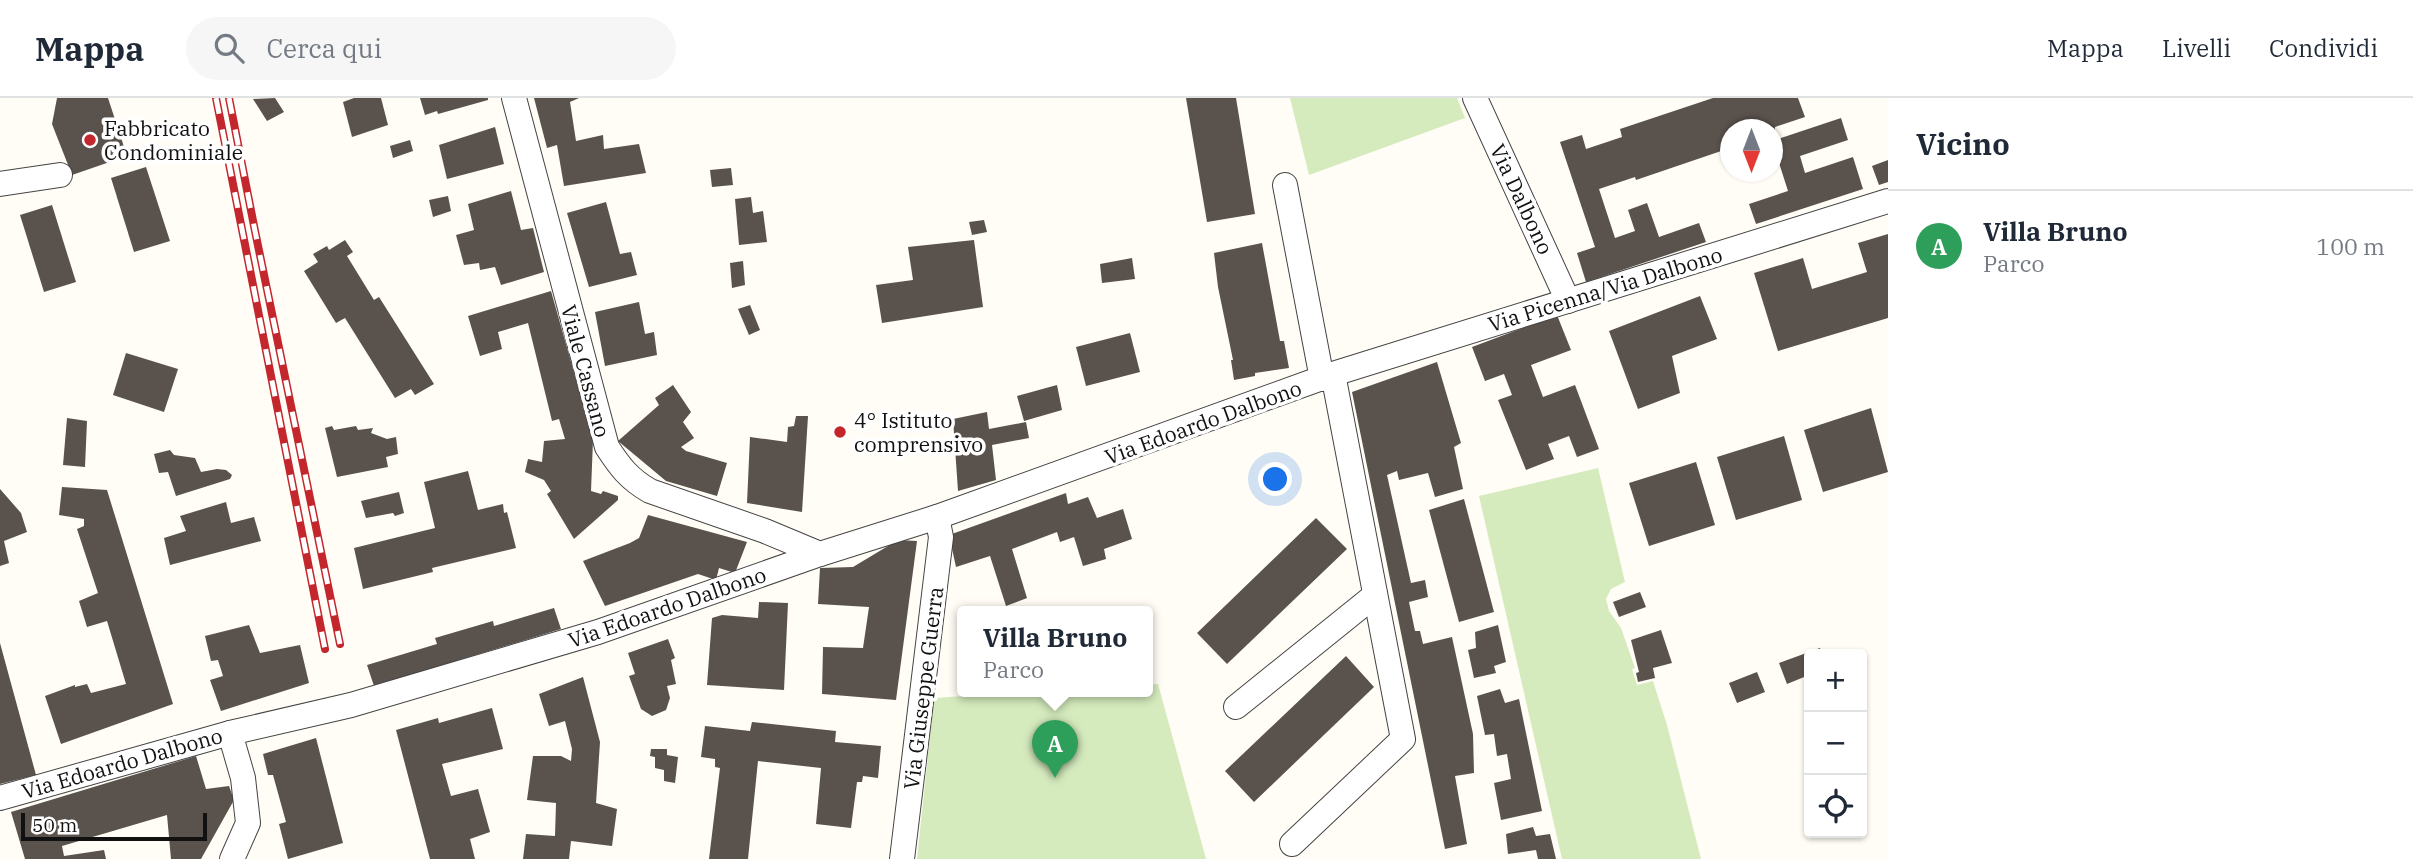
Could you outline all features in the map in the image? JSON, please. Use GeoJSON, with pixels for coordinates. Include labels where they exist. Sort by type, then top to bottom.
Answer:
{"type":"FeatureCollection","features":[{"type":"Feature","properties":{"kind":"street","name":"Viale Cassano"},"geometry":{"type":"LineString","coordinates":[[514,98],[607,447],[634,482],[650,491],[765,531],[820,554]]}},
{"type":"Feature","properties":{"kind":"street","name":"Via Dalbono"},"geometry":{"type":"LineString","coordinates":[[1475,98],[1569,301]]}},
{"type":"Feature","properties":{"kind":"street"},"geometry":{"type":"LineString","coordinates":[[0,184],[60,175]]}},
{"type":"Feature","properties":{"kind":"street"},"geometry":{"type":"LineString","coordinates":[[1285,185],[1375,594],[1403,739],[1292,844]]}},
{"type":"Feature","properties":{"kind":"street","name":"Via Picenna/Via Dalbono"},"geometry":{"type":"LineString","coordinates":[[1328,376],[1888,201]]}},
{"type":"Feature","properties":{"kind":"street","name":"Via Edoardo Dalbono"},"geometry":{"type":"LineString","coordinates":[[0,798],[230,733],[351,705],[598,632],[820,554],[937,517],[1328,376]]}},
{"type":"Feature","properties":{"kind":"street","name":"Via Giuseppe Guerra"},"geometry":{"type":"LineString","coordinates":[[902,859],[941,537],[937,517]]}},
{"type":"Feature","properties":{"kind":"street"},"geometry":{"type":"LineString","coordinates":[[1236,708],[1375,594]]}},
{"type":"Feature","properties":{"kind":"street"},"geometry":{"type":"LineString","coordinates":[[230,733],[243,778],[247,823],[232,859]]}},
{"type":"Feature","properties":{"kind":"green space"},"geometry":{"type":"Polygon","coordinates":[[[1290,98],[1457,98],[1465,118],[1309,175],[1290,98]]]}},
{"type":"Feature","properties":{"kind":"green space"},"geometry":{"type":"Polygon","coordinates":[[[1598,468],[1625,582],[1611,589],[1606,599],[1609,611],[1621,628],[1635,668],[1632,669],[1637,685],[1653,681],[1701,859],[1562,859],[1479,496],[1598,468]]]}},
{"type":"Feature","properties":{"kind":"green space"},"geometry":{"type":"Polygon","coordinates":[[[1153,684],[1158,684],[1206,859],[917,859],[934,698],[1153,697],[1153,684]]]}},
{"type":"Feature","properties":{"kind":"building","name":"Fabbricato Condominiale"},"geometry":{"type":"Polygon","coordinates":[[[57,98],[108,98],[127,156],[72,175],[52,124],[57,98]]]}},
{"type":"Feature","properties":{"kind":"building"},"geometry":{"type":"Polygon","coordinates":[[[275,98],[284,112],[267,121],[253,99],[275,98]]]}},
{"type":"Feature","properties":{"kind":"building"},"geometry":{"type":"Polygon","coordinates":[[[354,98],[381,98],[388,125],[352,137],[343,102],[354,98]]]}},
{"type":"Feature","properties":{"kind":"building"},"geometry":{"type":"Polygon","coordinates":[[[420,98],[488,98],[488,100],[425,115],[420,98]]]}},
{"type":"Feature","properties":{"kind":"building"},"geometry":{"type":"Polygon","coordinates":[[[534,98],[579,98],[570,102],[576,141],[603,135],[604,149],[639,144],[646,173],[564,186],[557,145],[547,148],[534,98]]]}},
{"type":"Feature","properties":{"kind":"building"},"geometry":{"type":"Polygon","coordinates":[[[1186,98],[1236,98],[1255,214],[1207,222],[1186,98]]]}},
{"type":"Feature","properties":{"kind":"building"},"geometry":{"type":"Polygon","coordinates":[[[1713,98],[1798,98],[1805,117],[1783,124],[1783,119],[1720,119],[1720,151],[1636,180],[1635,177],[1599,189],[1615,238],[1635,231],[1628,210],[1647,203],[1659,237],[1699,223],[1706,242],[1586,282],[1577,253],[1595,247],[1560,142],[1582,135],[1586,149],[1622,137],[1620,129],[1713,98]]]}},
{"type":"Feature","properties":{"kind":"building"},"geometry":{"type":"Polygon","coordinates":[[[1841,118],[1848,140],[1800,156],[1805,173],[1853,157],[1863,189],[1756,224],[1749,204],[1788,191],[1783,175],[1783,137],[1841,118]]]}},
{"type":"Feature","properties":{"kind":"building"},"geometry":{"type":"Polygon","coordinates":[[[495,127],[504,164],[447,179],[439,145],[495,127]]]}},
{"type":"Feature","properties":{"kind":"building"},"geometry":{"type":"Polygon","coordinates":[[[410,140],[413,151],[393,158],[390,146],[410,140]]]}},
{"type":"Feature","properties":{"kind":"building"},"geometry":{"type":"Polygon","coordinates":[[[1888,160],[1888,182],[1879,185],[1872,166],[1888,160]]]}},
{"type":"Feature","properties":{"kind":"building"},"geometry":{"type":"Polygon","coordinates":[[[146,167],[170,241],[134,252],[111,178],[146,167]]]}},
{"type":"Feature","properties":{"kind":"building"},"geometry":{"type":"Polygon","coordinates":[[[731,168],[733,185],[712,187],[710,170],[731,168]]]}},
{"type":"Feature","properties":{"kind":"building"},"geometry":{"type":"Polygon","coordinates":[[[511,191],[521,230],[533,228],[544,272],[501,285],[495,267],[480,270],[479,263],[464,265],[456,235],[474,230],[468,204],[511,191]]]}},
{"type":"Feature","properties":{"kind":"building"},"geometry":{"type":"Polygon","coordinates":[[[448,196],[451,211],[433,217],[429,200],[448,196]]]}},
{"type":"Feature","properties":{"kind":"building"},"geometry":{"type":"Polygon","coordinates":[[[751,197],[753,213],[763,211],[767,242],[739,245],[735,199],[751,197]]]}},
{"type":"Feature","properties":{"kind":"building"},"geometry":{"type":"Polygon","coordinates":[[[606,202],[620,254],[631,252],[637,275],[589,287],[567,213],[606,202]]]}},
{"type":"Feature","properties":{"kind":"building"},"geometry":{"type":"Polygon","coordinates":[[[52,205],[76,282],[44,292],[20,215],[52,205]]]}},
{"type":"Feature","properties":{"kind":"building"},"geometry":{"type":"Polygon","coordinates":[[[984,220],[987,232],[972,235],[969,222],[984,220]]]}},
{"type":"Feature","properties":{"kind":"building"},"geometry":{"type":"Polygon","coordinates":[[[1888,234],[1888,318],[1778,351],[1754,273],[1803,258],[1812,289],[1867,272],[1858,243],[1888,234]]]}},
{"type":"Feature","properties":{"kind":"building"},"geometry":{"type":"Polygon","coordinates":[[[345,240],[353,252],[347,256],[374,300],[379,297],[434,384],[415,395],[411,389],[395,398],[345,318],[336,323],[304,271],[318,262],[313,254],[327,246],[329,250],[345,240]]]}},
{"type":"Feature","properties":{"kind":"building"},"geometry":{"type":"Polygon","coordinates":[[[974,240],[983,307],[882,323],[876,285],[913,280],[908,247],[974,240]]]}},
{"type":"Feature","properties":{"kind":"building"},"geometry":{"type":"Polygon","coordinates":[[[1262,243],[1280,341],[1284,341],[1289,368],[1255,373],[1255,376],[1234,380],[1233,360],[1214,253],[1262,243]]]}},
{"type":"Feature","properties":{"kind":"building"},"geometry":{"type":"Polygon","coordinates":[[[1132,258],[1135,279],[1102,283],[1100,264],[1132,258]]]}},
{"type":"Feature","properties":{"kind":"building"},"geometry":{"type":"Polygon","coordinates":[[[743,261],[745,285],[732,288],[730,263],[743,261]]]}},
{"type":"Feature","properties":{"kind":"building"},"geometry":{"type":"Polygon","coordinates":[[[551,291],[593,440],[591,491],[601,494],[603,491],[618,496],[618,500],[574,539],[547,494],[551,491],[544,480],[525,472],[528,459],[542,462],[544,441],[565,439],[559,419],[552,421],[528,323],[498,332],[502,349],[480,356],[468,316],[551,291]]]}},
{"type":"Feature","properties":{"kind":"building"},"geometry":{"type":"Polygon","coordinates":[[[1700,296],[1717,339],[1672,356],[1680,393],[1638,409],[1609,331],[1700,296]]]}},
{"type":"Feature","properties":{"kind":"building"},"geometry":{"type":"Polygon","coordinates":[[[639,302],[645,334],[654,332],[657,355],[605,366],[595,312],[639,302]]]}},
{"type":"Feature","properties":{"kind":"building"},"geometry":{"type":"Polygon","coordinates":[[[750,305],[760,330],[749,335],[738,309],[750,305]]]}},
{"type":"Feature","properties":{"kind":"building"},"geometry":{"type":"Polygon","coordinates":[[[1557,315],[1571,350],[1531,365],[1543,397],[1575,385],[1599,449],[1577,457],[1569,436],[1548,444],[1554,459],[1526,470],[1498,400],[1512,395],[1504,374],[1485,381],[1472,347],[1557,315]]]}},
{"type":"Feature","properties":{"kind":"building"},"geometry":{"type":"Polygon","coordinates":[[[1130,333],[1140,372],[1086,386],[1076,347],[1130,333]]]}},
{"type":"Feature","properties":{"kind":"building"},"geometry":{"type":"Polygon","coordinates":[[[126,353],[178,369],[164,412],[113,395],[126,353]]]}},
{"type":"Feature","properties":{"kind":"building"},"geometry":{"type":"Polygon","coordinates":[[[1437,362],[1461,443],[1454,447],[1463,489],[1435,497],[1428,473],[1399,480],[1397,471],[1387,475],[1411,583],[1425,580],[1428,597],[1409,602],[1415,631],[1420,631],[1423,644],[1452,637],[1473,734],[1474,773],[1455,776],[1467,844],[1445,849],[1352,392],[1437,362]]]}},
{"type":"Feature","properties":{"kind":"building"},"geometry":{"type":"Polygon","coordinates":[[[673,385],[691,412],[683,422],[694,438],[681,447],[686,451],[727,463],[717,496],[666,481],[618,441],[659,405],[655,398],[673,385]]]}},
{"type":"Feature","properties":{"kind":"building"},"geometry":{"type":"Polygon","coordinates":[[[1057,385],[1062,410],[1024,421],[1017,396],[1057,385]]]}},
{"type":"Feature","properties":{"kind":"building"},"geometry":{"type":"Polygon","coordinates":[[[1871,408],[1888,472],[1823,492],[1804,430],[1871,408]]]}},
{"type":"Feature","properties":{"kind":"building"},"geometry":{"type":"Polygon","coordinates":[[[987,412],[989,429],[1026,422],[1029,438],[992,445],[996,480],[958,491],[953,419],[987,412]]]}},
{"type":"Feature","properties":{"kind":"building"},"geometry":{"type":"Polygon","coordinates":[[[796,416],[808,416],[802,512],[747,503],[750,437],[787,442],[788,427],[794,426],[796,416]]]}},
{"type":"Feature","properties":{"kind":"building"},"geometry":{"type":"Polygon","coordinates":[[[67,418],[87,421],[85,467],[63,465],[67,418]]]}},
{"type":"Feature","properties":{"kind":"building"},"geometry":{"type":"Polygon","coordinates":[[[332,426],[334,430],[356,426],[358,430],[373,428],[371,433],[387,439],[396,437],[398,454],[386,457],[388,467],[337,477],[325,428],[332,426]]]}},
{"type":"Feature","properties":{"kind":"building"},"geometry":{"type":"Polygon","coordinates":[[[1784,436],[1802,500],[1736,520],[1717,457],[1784,436]]]}},
{"type":"Feature","properties":{"kind":"building"},"geometry":{"type":"Polygon","coordinates":[[[170,450],[174,455],[195,458],[201,472],[217,469],[226,470],[232,475],[230,479],[176,496],[168,472],[159,473],[154,454],[170,450]]]}},
{"type":"Feature","properties":{"kind":"building"},"geometry":{"type":"Polygon","coordinates":[[[1696,462],[1715,525],[1649,546],[1629,483],[1696,462]]]}},
{"type":"Feature","properties":{"kind":"building"},"geometry":{"type":"Polygon","coordinates":[[[468,471],[478,510],[503,504],[516,548],[432,568],[433,572],[363,589],[354,548],[435,528],[424,482],[468,471]]]}},
{"type":"Feature","properties":{"kind":"building"},"geometry":{"type":"Polygon","coordinates":[[[62,487],[107,490],[173,704],[61,744],[45,696],[75,685],[87,684],[91,693],[126,684],[107,621],[87,627],[79,601],[98,593],[77,529],[84,526],[84,519],[59,515],[62,487]]]}},
{"type":"Feature","properties":{"kind":"building"},"geometry":{"type":"Polygon","coordinates":[[[0,489],[21,513],[27,532],[4,541],[9,563],[0,566],[0,489]]]}},
{"type":"Feature","properties":{"kind":"building"},"geometry":{"type":"Polygon","coordinates":[[[399,492],[404,513],[366,518],[361,501],[399,492]]]}},
{"type":"Feature","properties":{"kind":"building"},"geometry":{"type":"Polygon","coordinates":[[[1066,493],[1068,504],[1088,497],[1097,518],[1123,509],[1132,539],[1104,549],[1106,559],[1083,566],[1074,537],[1060,542],[1057,532],[1012,549],[1027,598],[1006,606],[990,556],[956,567],[949,535],[1066,493]]]}},
{"type":"Feature","properties":{"kind":"building"},"geometry":{"type":"Polygon","coordinates":[[[1464,499],[1494,612],[1459,622],[1429,510],[1464,499]]]}},
{"type":"Feature","properties":{"kind":"building"},"geometry":{"type":"Polygon","coordinates":[[[226,502],[231,523],[254,517],[261,541],[170,565],[164,538],[186,531],[180,516],[226,502]]]}},
{"type":"Feature","properties":{"kind":"building"},"geometry":{"type":"Polygon","coordinates":[[[648,515],[747,542],[735,573],[719,568],[716,580],[698,574],[605,606],[583,561],[639,538],[648,515]]]}},
{"type":"Feature","properties":{"kind":"building"},"geometry":{"type":"Polygon","coordinates":[[[1316,518],[1347,549],[1227,664],[1197,633],[1316,518]]]}},
{"type":"Feature","properties":{"kind":"building"},"geometry":{"type":"Polygon","coordinates":[[[898,540],[917,541],[896,700],[822,694],[823,647],[863,648],[869,607],[818,604],[820,568],[853,567],[898,540]]]}},
{"type":"Feature","properties":{"kind":"building"},"geometry":{"type":"Polygon","coordinates":[[[1640,592],[1646,607],[1619,617],[1613,602],[1640,592]]]}},
{"type":"Feature","properties":{"kind":"building"},"geometry":{"type":"Polygon","coordinates":[[[759,602],[788,603],[784,690],[707,685],[712,618],[722,615],[758,618],[759,602]]]}},
{"type":"Feature","properties":{"kind":"building"},"geometry":{"type":"Polygon","coordinates":[[[554,608],[561,629],[374,686],[367,665],[437,644],[435,638],[493,621],[494,626],[554,608]]]}},
{"type":"Feature","properties":{"kind":"building"},"geometry":{"type":"Polygon","coordinates":[[[249,625],[260,653],[300,645],[309,683],[221,711],[210,680],[223,676],[218,660],[211,661],[205,636],[249,625]]]}},
{"type":"Feature","properties":{"kind":"building"},"geometry":{"type":"Polygon","coordinates":[[[1498,625],[1506,662],[1494,666],[1496,673],[1474,678],[1468,650],[1476,648],[1475,632],[1498,625]]]}},
{"type":"Feature","properties":{"kind":"building"},"geometry":{"type":"Polygon","coordinates":[[[1661,630],[1672,663],[1653,668],[1655,678],[1638,682],[1636,673],[1639,672],[1631,640],[1661,630]]]}},
{"type":"Feature","properties":{"kind":"building"},"geometry":{"type":"Polygon","coordinates":[[[668,639],[675,658],[671,660],[676,684],[667,686],[670,698],[666,710],[652,716],[641,709],[629,676],[635,674],[628,653],[668,639]]]}},
{"type":"Feature","properties":{"kind":"building"},"geometry":{"type":"Polygon","coordinates":[[[0,643],[36,775],[0,784],[0,643]]]}},
{"type":"Feature","properties":{"kind":"building"},"geometry":{"type":"Polygon","coordinates":[[[1804,654],[1804,677],[1787,684],[1779,663],[1804,654]]]}},
{"type":"Feature","properties":{"kind":"building"},"geometry":{"type":"Polygon","coordinates":[[[1346,656],[1374,687],[1254,802],[1225,771],[1346,656]]]}},
{"type":"Feature","properties":{"kind":"building"},"geometry":{"type":"Polygon","coordinates":[[[1757,672],[1765,692],[1737,703],[1729,683],[1757,672]]]}},
{"type":"Feature","properties":{"kind":"building"},"geometry":{"type":"Polygon","coordinates":[[[583,677],[600,742],[596,803],[617,809],[612,846],[571,841],[569,859],[523,859],[526,834],[555,836],[556,803],[527,800],[533,756],[561,756],[571,761],[572,749],[565,721],[549,726],[539,694],[583,677]]]}},
{"type":"Feature","properties":{"kind":"building"},"geometry":{"type":"Polygon","coordinates":[[[1500,689],[1505,703],[1519,699],[1542,811],[1501,820],[1494,783],[1511,779],[1507,754],[1497,756],[1494,734],[1485,735],[1477,696],[1500,689]]]}},
{"type":"Feature","properties":{"kind":"building"},"geometry":{"type":"Polygon","coordinates":[[[492,708],[503,749],[442,764],[451,796],[478,789],[490,832],[470,839],[475,859],[430,859],[396,730],[438,718],[439,723],[492,708]]]}},
{"type":"Feature","properties":{"kind":"building"},"geometry":{"type":"Polygon","coordinates":[[[752,722],[836,731],[835,742],[881,746],[878,778],[863,776],[862,782],[857,782],[851,828],[816,824],[821,768],[758,761],[748,859],[709,859],[720,768],[715,767],[715,759],[701,757],[705,726],[750,731],[752,722]]]}},
{"type":"Feature","properties":{"kind":"building"},"geometry":{"type":"Polygon","coordinates":[[[316,738],[343,843],[288,859],[279,824],[286,822],[273,775],[268,775],[263,754],[316,738]]]}},
{"type":"Feature","properties":{"kind":"building"},"geometry":{"type":"Polygon","coordinates":[[[651,749],[667,749],[667,755],[678,757],[675,783],[664,781],[664,770],[655,768],[655,757],[650,756],[651,749]]]}},
{"type":"Feature","properties":{"kind":"building"},"geometry":{"type":"Polygon","coordinates":[[[196,756],[206,789],[229,786],[234,800],[201,859],[171,859],[167,815],[62,846],[64,856],[104,850],[106,859],[25,859],[11,812],[196,756]]]}},
{"type":"Feature","properties":{"kind":"building"},"geometry":{"type":"Polygon","coordinates":[[[1533,827],[1536,836],[1550,834],[1556,859],[1538,859],[1536,850],[1508,854],[1506,834],[1533,827]]]}},
{"type":"Feature","properties":{"kind":"railway"},"geometry":{"type":"LineString","coordinates":[[216,98],[325,649]]}},
{"type":"Feature","properties":{"kind":"railway"},"geometry":{"type":"LineString","coordinates":[[229,98],[340,644]]}},
{"type":"Feature","properties":{"kind":"place","name":"Fabbricato Condominiale"},"geometry":{"type":"Point","coordinates":[90,140]}},
{"type":"Feature","properties":{"kind":"place","name":"4° Istituto comprensivo"},"geometry":{"type":"Point","coordinates":[840,432]}},
{"type":"Feature","properties":{"kind":"place","name":"Villa Bruno"},"geometry":{"type":"Point","coordinates":[1055,778]}}]}
